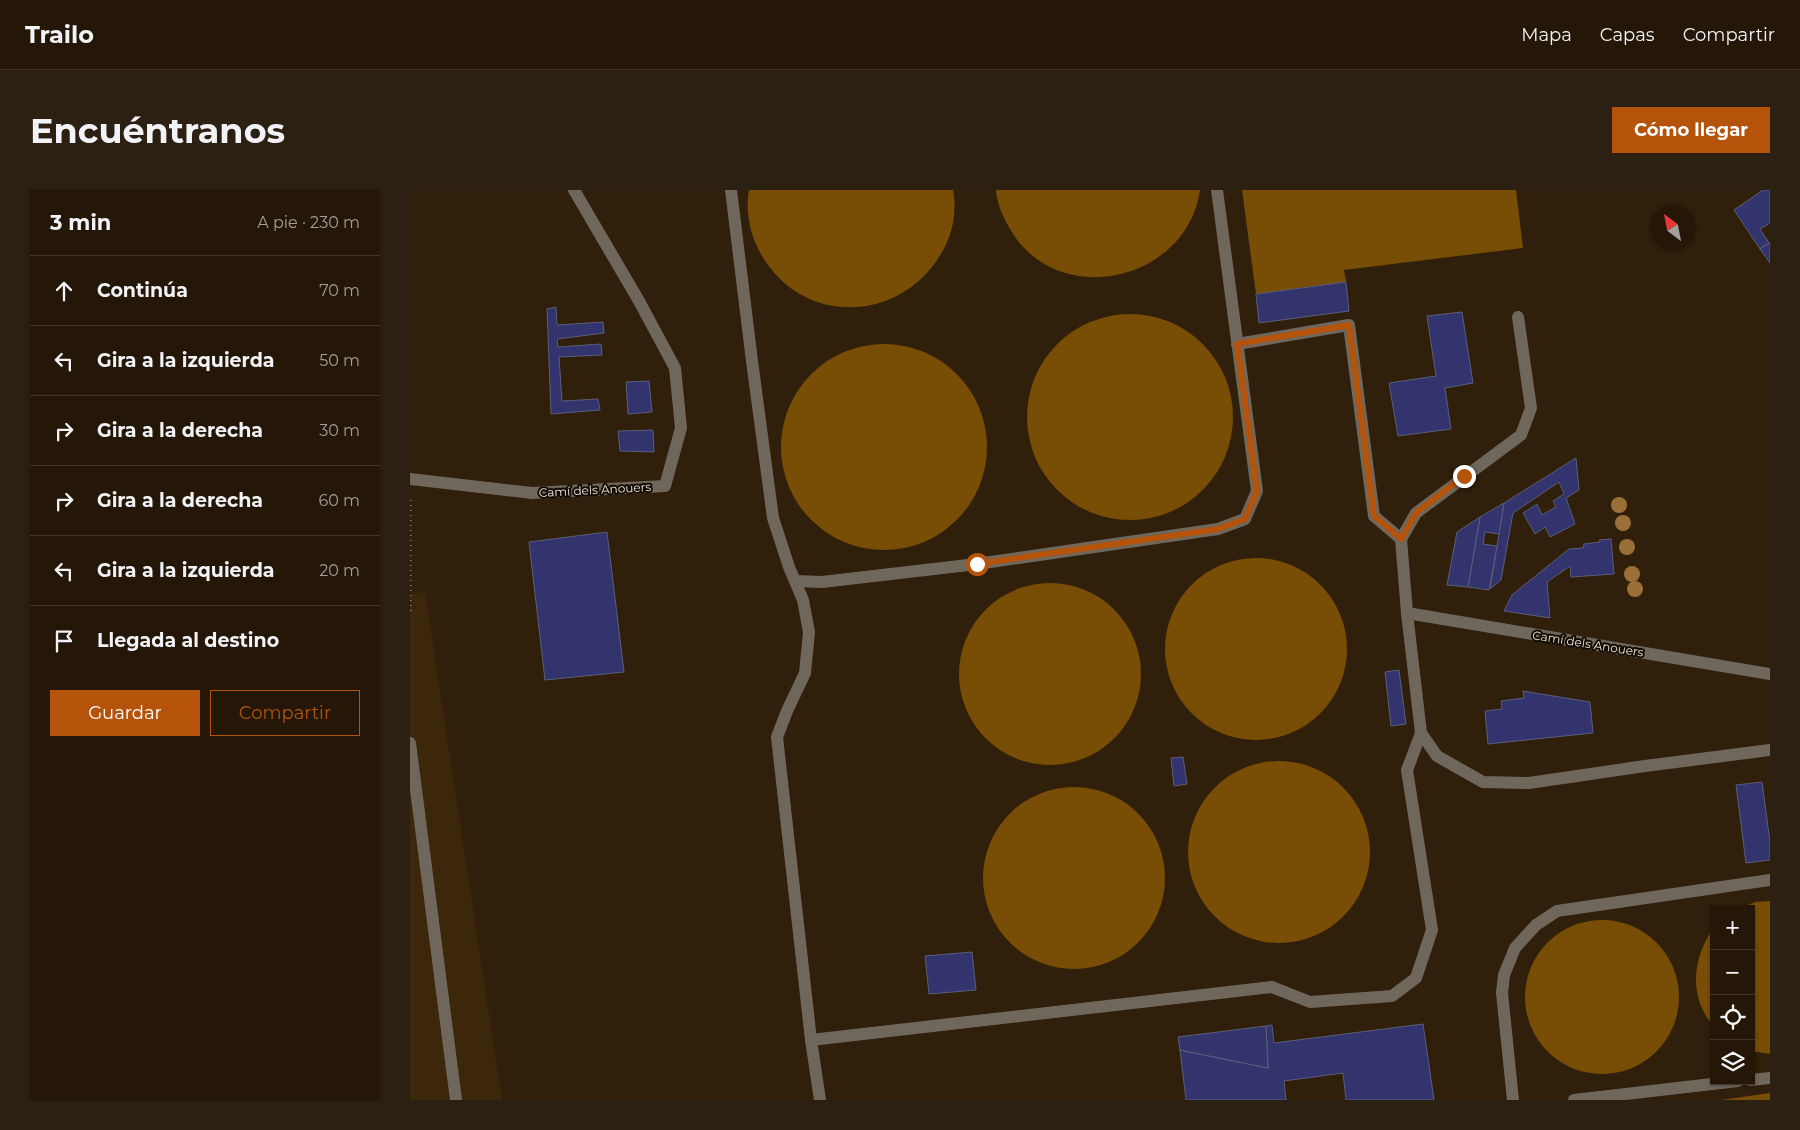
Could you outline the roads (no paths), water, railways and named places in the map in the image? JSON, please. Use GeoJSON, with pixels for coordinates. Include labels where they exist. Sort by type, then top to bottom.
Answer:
{"type":"FeatureCollection","features":[{"type":"Feature","properties":{"kind":"street","name":"Camí dels Anouers"},"geometry":{"type":"LineString","coordinates":[[410,479],[532,493],[665,486],[682,428],[674,368],[639,301],[574,190]]}},
{"type":"Feature","properties":{"kind":"street"},"geometry":{"type":"LineString","coordinates":[[731,190],[773,518],[803,600],[809,632],[805,672],[777,737],[811,1040],[820,1100]]}},
{"type":"Feature","properties":{"kind":"street"},"geometry":{"type":"LineString","coordinates":[[795,581],[822,582],[977,564],[1218,529],[1245,519],[1257,491],[1217,190]]}},
{"type":"Feature","properties":{"kind":"street"},"geometry":{"type":"LineString","coordinates":[[811,1040],[1272,987],[1310,1002],[1392,996],[1416,978],[1432,930],[1407,770],[1421,733],[1407,614],[1401,539],[1416,513],[1521,435],[1531,408],[1518,317]]}},
{"type":"Feature","properties":{"kind":"street"},"geometry":{"type":"LineString","coordinates":[[1237,344],[1349,325],[1374,516],[1401,539]]}},
{"type":"Feature","properties":{"kind":"street","name":"Camí dels Anouers"},"geometry":{"type":"LineString","coordinates":[[1407,614],[1770,674]]}},
{"type":"Feature","properties":{"kind":"street"},"geometry":{"type":"LineString","coordinates":[[1421,733],[1438,756],[1483,782],[1529,783],[1770,750]]}},
{"type":"Feature","properties":{"kind":"street"},"geometry":{"type":"LineString","coordinates":[[410,743],[456,1100]]}},
{"type":"Feature","properties":{"kind":"street"},"geometry":{"type":"LineString","coordinates":[[1514,1100],[1502,993],[1504,974],[1515,948],[1536,926],[1557,911],[1770,880]]}},
{"type":"Feature","properties":{"kind":"street"},"geometry":{"type":"LineString","coordinates":[[1755,1080],[1770,1078]]}},
{"type":"Feature","properties":{"kind":"street"},"geometry":{"type":"LineString","coordinates":[[1574,1100],[1710,1084]]}}]}
